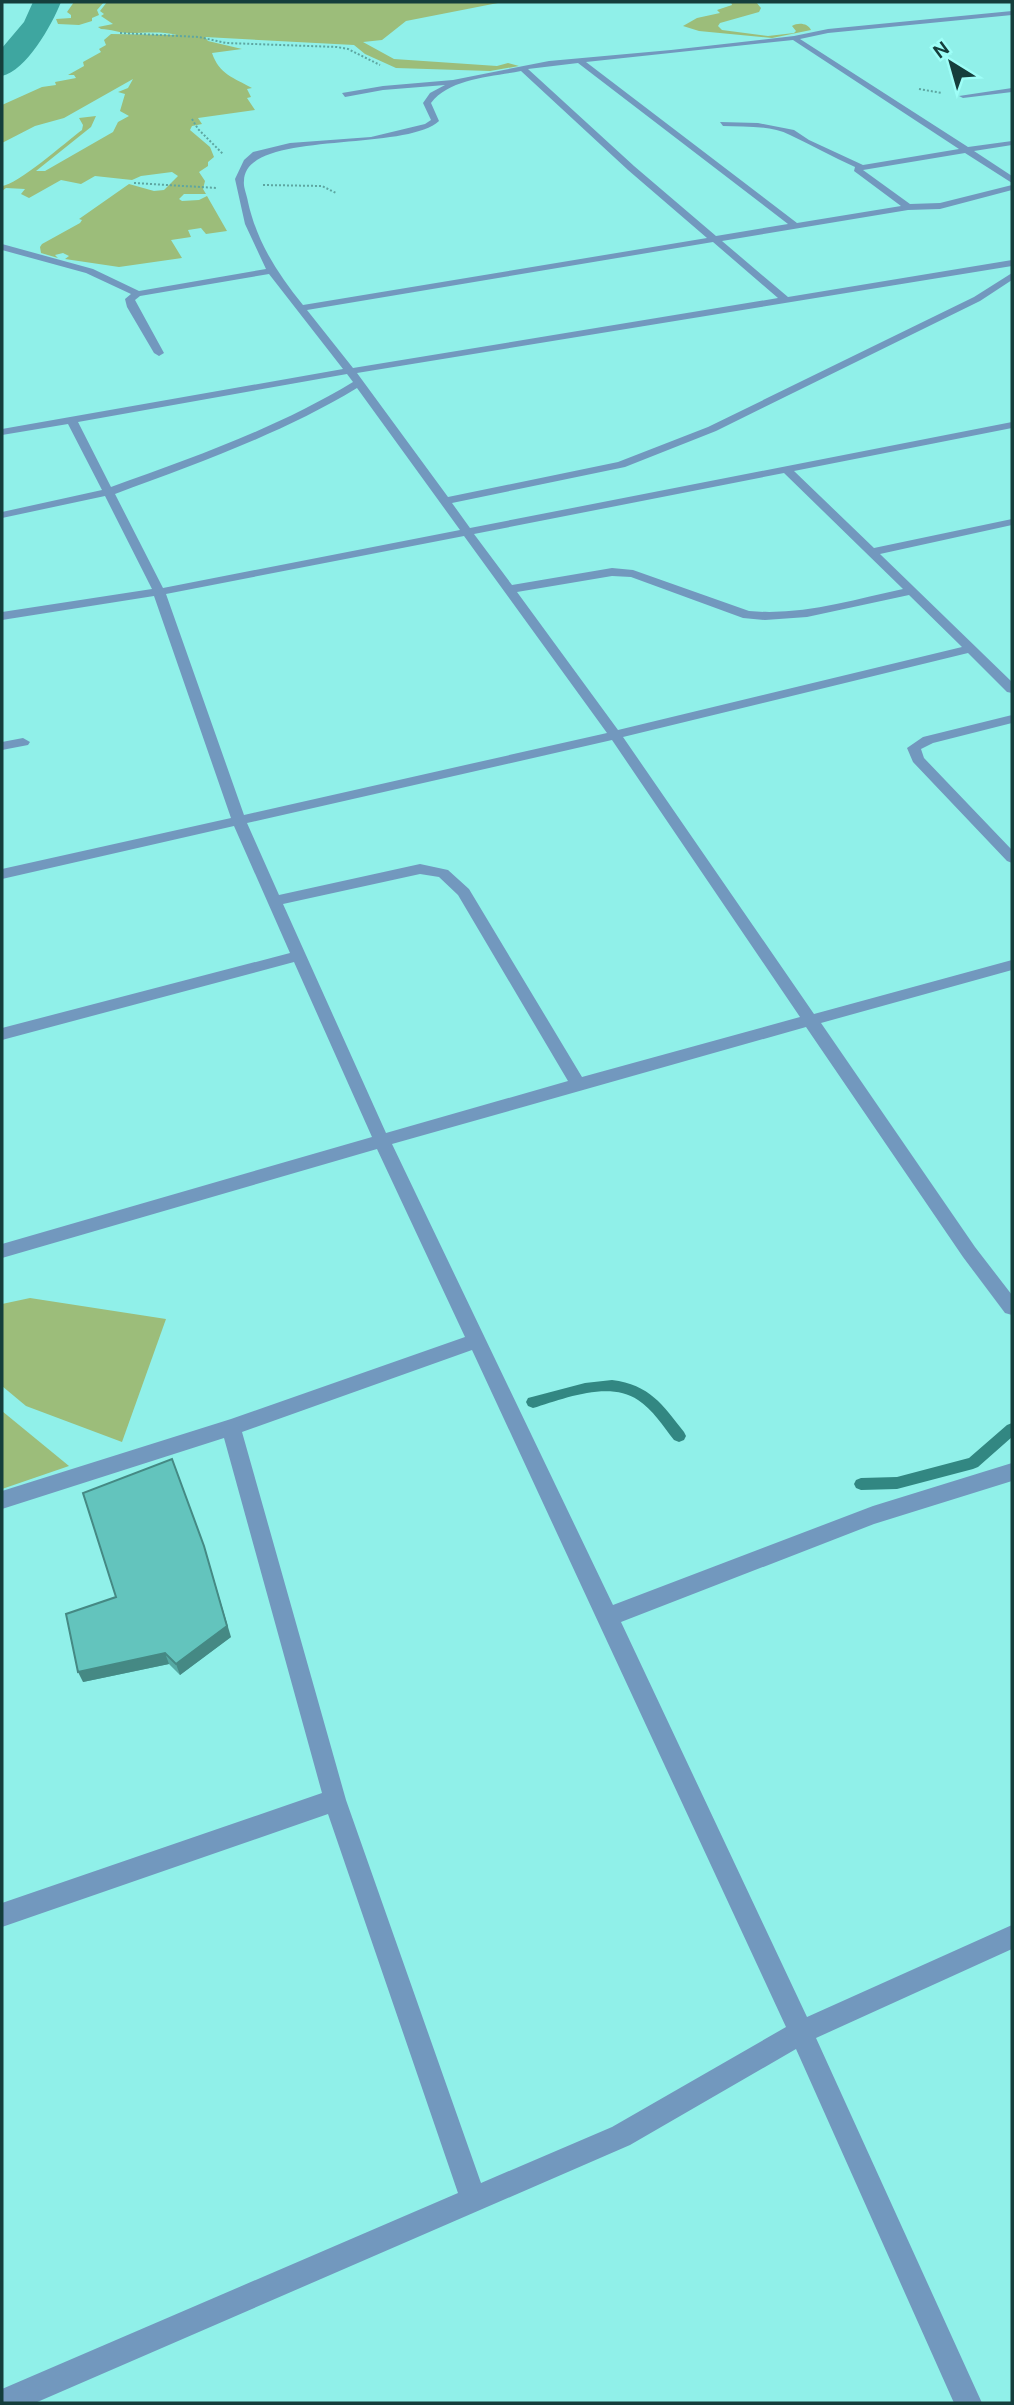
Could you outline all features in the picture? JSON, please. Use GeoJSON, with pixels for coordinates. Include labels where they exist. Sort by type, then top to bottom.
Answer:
{"type":"FeatureCollection","features":[{"type":"Feature","properties":{"kind":"street"},"geometry":{"type":"LineString","coordinates":[[345,95],[383,88],[456,82],[579,60],[1012,13]]}},
{"type":"Feature","properties":{"kind":"street"},"geometry":{"type":"LineString","coordinates":[[794,38],[1012,180]]}},
{"type":"Feature","properties":{"kind":"street"},"geometry":{"type":"LineString","coordinates":[[579,60],[796,226]]}},
{"type":"Feature","properties":{"kind":"street"},"geometry":{"type":"LineString","coordinates":[[523,69],[631,168],[787,301]]}},
{"type":"Feature","properties":{"kind":"street"},"geometry":{"type":"LineString","coordinates":[[456,82],[433,95],[427,103],[435,121],[428,127],[371,139],[324,141],[269,149],[256,154],[247,162],[240,182],[249,224],[271,271],[302,308],[511,589],[812,1019],[969,1252],[1012,1308]]}},
{"type":"Feature","properties":{"kind":"street"},"geometry":{"type":"LineString","coordinates":[[963,96],[1012,90]]}},
{"type":"Feature","properties":{"kind":"street"},"geometry":{"type":"LineString","coordinates":[[723,124],[758,125],[791,132],[806,142],[862,167]]}},
{"type":"Feature","properties":{"kind":"street"},"geometry":{"type":"LineString","coordinates":[[908,207],[857,169],[1012,143]]}},
{"type":"Feature","properties":{"kind":"street"},"geometry":{"type":"LineString","coordinates":[[302,308],[908,207],[927,208],[1012,188]]}},
{"type":"Feature","properties":{"kind":"street"},"geometry":{"type":"LineString","coordinates":[[2,247],[40,260],[98,273],[121,282],[138,294]]}},
{"type":"Feature","properties":{"kind":"street"},"geometry":{"type":"LineString","coordinates":[[2,432],[354,377],[1012,263]]}},
{"type":"Feature","properties":{"kind":"street"},"geometry":{"type":"LineString","coordinates":[[159,353],[130,299],[138,294],[271,271]]}},
{"type":"Feature","properties":{"kind":"street"},"geometry":{"type":"LineString","coordinates":[[444,501],[621,465],[660,450],[712,429],[977,299],[1012,276]]}},
{"type":"Feature","properties":{"kind":"street"},"geometry":{"type":"LineString","coordinates":[[2,515],[109,492],[244,442],[319,407],[354,377]]}},
{"type":"Feature","properties":{"kind":"street"},"geometry":{"type":"LineString","coordinates":[[72,421],[159,592],[238,819],[382,1142],[608,1617],[801,2032],[968,2403]]}},
{"type":"Feature","properties":{"kind":"street"},"geometry":{"type":"LineString","coordinates":[[2,616],[159,592],[1012,425]]}},
{"type":"Feature","properties":{"kind":"street"},"geometry":{"type":"LineString","coordinates":[[786,470],[1012,689]]}},
{"type":"Feature","properties":{"kind":"street"},"geometry":{"type":"LineString","coordinates":[[873,552],[1012,522]]}},
{"type":"Feature","properties":{"kind":"street"},"geometry":{"type":"LineString","coordinates":[[511,589],[612,572],[633,574],[747,615],[764,618],[913,591]]}},
{"type":"Feature","properties":{"kind":"street"},"geometry":{"type":"LineString","coordinates":[[2,874],[615,735],[971,649]]}},
{"type":"Feature","properties":{"kind":"street"},"geometry":{"type":"LineString","coordinates":[[1012,719],[928,740],[914,748],[918,759],[1012,858]]}},
{"type":"Feature","properties":{"kind":"street"},"geometry":{"type":"LineString","coordinates":[[2,746],[23,742]]}},
{"type":"Feature","properties":{"kind":"street"},"geometry":{"type":"LineString","coordinates":[[275,901],[420,869],[443,873],[464,892],[578,1084]]}},
{"type":"Feature","properties":{"kind":"street"},"geometry":{"type":"LineString","coordinates":[[2,1034],[299,956]]}},
{"type":"Feature","properties":{"kind":"street"},"geometry":{"type":"LineString","coordinates":[[2,1251],[578,1084],[1012,965]]}},
{"type":"Feature","properties":{"kind":"street"},"geometry":{"type":"LineString","coordinates":[[2,1500],[231,1427],[476,1340]]}},
{"type":"Feature","properties":{"kind":"street"},"geometry":{"type":"LineString","coordinates":[[231,1427],[335,1800],[472,2199]]}},
{"type":"Feature","properties":{"kind":"street"},"geometry":{"type":"LineString","coordinates":[[608,1617],[873,1515],[1012,1472]]}},
{"type":"Feature","properties":{"kind":"street"},"geometry":{"type":"LineString","coordinates":[[2,1915],[335,1800]]}},
{"type":"Feature","properties":{"kind":"street"},"geometry":{"type":"LineString","coordinates":[[3,2403],[621,2136],[801,2032],[1012,1937]]}},
{"type":"Feature","properties":{"kind":"path"},"geometry":{"type":"LineString","coordinates":[[120,33],[199,37],[226,43],[337,47],[348,49],[383,66]]}},
{"type":"Feature","properties":{"kind":"path"},"geometry":{"type":"LineString","coordinates":[[192,118],[198,129],[218,147],[240,182]]}},
{"type":"Feature","properties":{"kind":"path"},"geometry":{"type":"LineString","coordinates":[[134,183],[219,188],[240,182],[322,186],[336,193]]}},
{"type":"Feature","properties":{"kind":"green space"},"geometry":{"type":"Polygon","coordinates":[[[74,2],[104,2],[97,10],[99,15],[92,18],[92,21],[79,25],[58,24],[56,19],[71,18],[67,12],[74,2]]]}},
{"type":"Feature","properties":{"kind":"green space"},"geometry":{"type":"Polygon","coordinates":[[[107,2],[503,2],[406,21],[382,40],[363,42],[394,59],[497,66],[508,63],[519,66],[490,71],[396,68],[365,54],[354,45],[205,37],[208,41],[242,49],[212,53],[223,71],[252,88],[247,89],[251,97],[247,98],[255,110],[198,118],[202,124],[192,126],[190,130],[210,147],[214,157],[208,162],[208,166],[199,172],[205,181],[203,189],[206,194],[184,194],[179,199],[199,200],[207,196],[227,231],[206,234],[201,228],[188,230],[191,237],[171,240],[182,258],[119,267],[65,259],[69,256],[63,253],[55,255],[58,258],[41,253],[42,244],[80,223],[82,220],[79,219],[129,184],[154,191],[164,190],[178,176],[172,172],[141,176],[132,180],[95,176],[81,184],[61,180],[29,198],[21,194],[25,189],[6,188],[2,191],[2,186],[30,171],[82,130],[83,125],[79,118],[96,116],[91,127],[36,171],[45,171],[113,132],[118,122],[129,116],[120,111],[125,94],[118,92],[128,88],[133,79],[64,118],[35,126],[2,143],[2,105],[42,87],[56,85],[55,82],[76,78],[74,75],[68,75],[101,52],[99,49],[106,45],[104,40],[111,34],[177,35],[101,29],[98,27],[113,24],[101,16],[104,14],[100,11],[107,2]]]}},
{"type":"Feature","properties":{"kind":"green space"},"geometry":{"type":"Polygon","coordinates":[[[731,2],[756,2],[761,8],[759,12],[720,23],[718,26],[722,30],[768,36],[794,33],[796,31],[792,26],[800,24],[811,30],[772,38],[699,31],[683,26],[697,18],[720,13],[717,10],[732,5],[731,2]]]}},
{"type":"Feature","properties":{"kind":"green space"},"geometry":{"type":"Polygon","coordinates":[[[30,1298],[166,1319],[122,1442],[26,1406],[2,1386],[2,1304],[30,1298]]]}},
{"type":"Feature","properties":{"kind":"green space"},"geometry":{"type":"Polygon","coordinates":[[[2,1411],[69,1466],[2,1489],[2,1411]]]}},
{"type":"Feature","properties":{"kind":"building"},"geometry":{"type":"Polygon","coordinates":[[[172,1459],[204,1546],[227,1626],[176,1664],[165,1653],[78,1672],[66,1614],[116,1597],[83,1493],[172,1459]]]}},
{"type":"Feature","properties":{"kind":"waterway"},"geometry":{"type":"LineString","coordinates":[[2,67],[38,24],[47,2]]}},
{"type":"Feature","properties":{"kind":"waterway"},"geometry":{"type":"LineString","coordinates":[[533,1402],[598,1386],[625,1388],[637,1392],[649,1401],[679,1436]]}},
{"type":"Feature","properties":{"kind":"waterway"},"geometry":{"type":"LineString","coordinates":[[861,1484],[897,1483],[973,1463],[1012,1429]]}}]}
